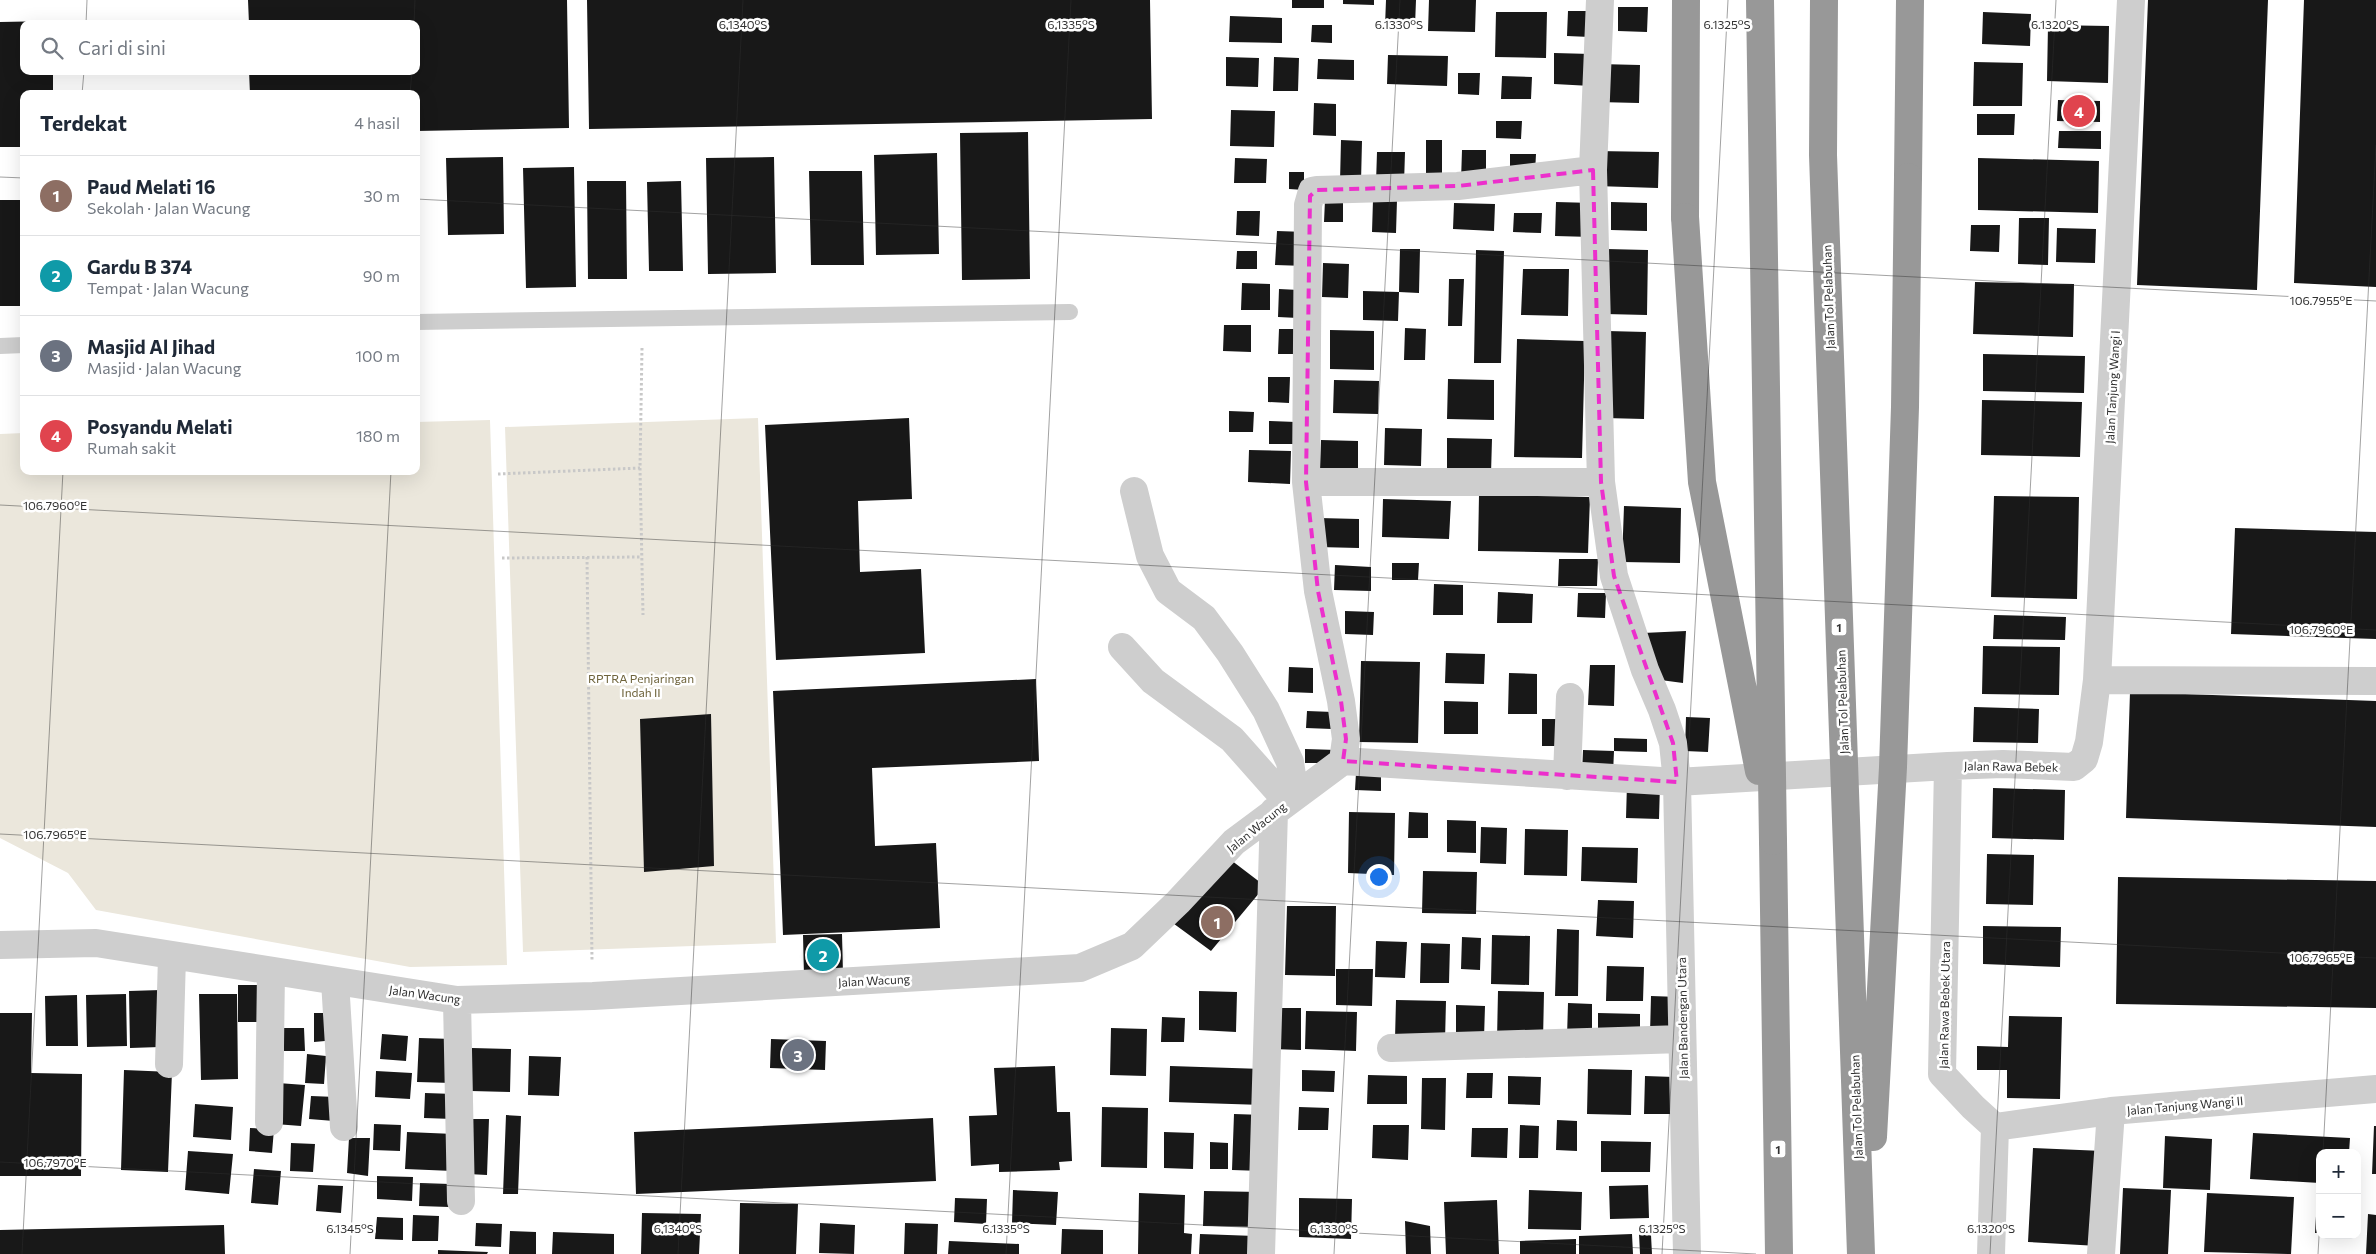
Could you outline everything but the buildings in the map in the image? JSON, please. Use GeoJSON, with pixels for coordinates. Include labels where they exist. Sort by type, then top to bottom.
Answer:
{"type":"FeatureCollection","features":[{"type":"Feature","properties":{"kind":"highway"},"geometry":{"type":"LineString","coordinates":[[1686,0],[1685,217],[1702,482],[1773,841]]}},
{"type":"Feature","properties":{"kind":"highway","name":"1"},"geometry":{"type":"LineString","coordinates":[[1760,0],[1779,1254]]}},
{"type":"Feature","properties":{"kind":"highway","name":"Jalan Tol Pelabuhan"},"geometry":{"type":"LineString","coordinates":[[1824,0],[1823,165],[1861,1254]]}},
{"type":"Feature","properties":{"kind":"highway"},"geometry":{"type":"LineString","coordinates":[[1867,1254],[1893,767],[1905,408],[1910,0]]}},
{"type":"Feature","properties":{"kind":"street","name":"Jalan Bandengan Utara"},"geometry":{"type":"LineString","coordinates":[[1600,0],[1593,170],[1601,482],[1614,576],[1645,670],[1662,710],[1673,743],[1677,782],[1687,1254]]}},
{"type":"Feature","properties":{"kind":"street","name":"Jalan Tanjung Wangi I"},"geometry":{"type":"LineString","coordinates":[[2074,767],[2084,759],[2089,742],[2097,680],[2131,0]]}},
{"type":"Feature","properties":{"kind":"street"},"geometry":{"type":"LineString","coordinates":[[1593,170],[1458,186],[1312,191],[1308,206],[1306,482],[1318,591],[1341,701],[1346,739],[1343,761],[1677,782]]}},
{"type":"Feature","properties":{"kind":"street"},"geometry":{"type":"LineString","coordinates":[[1306,482],[1601,482]]}},
{"type":"Feature","properties":{"kind":"street"},"geometry":{"type":"LineString","coordinates":[[1134,490],[1150,556],[1168,592],[1204,618],[1230,652],[1266,710],[1290,762],[1285,803],[1261,1254]]}},
{"type":"Feature","properties":{"kind":"street"},"geometry":{"type":"LineString","coordinates":[[1122,647],[1153,681],[1232,739],[1285,803]]}},
{"type":"Feature","properties":{"kind":"street"},"geometry":{"type":"LineString","coordinates":[[2097,680],[2376,681]]}},
{"type":"Feature","properties":{"kind":"street"},"geometry":{"type":"LineString","coordinates":[[1567,776],[1570,697]]}},
{"type":"Feature","properties":{"kind":"street","name":"Jalan Wacung"},"geometry":{"type":"LineString","coordinates":[[0,945],[96,943],[457,1000],[593,996],[1080,968],[1132,946],[1178,902],[1234,842],[1343,761]]}},
{"type":"Feature","properties":{"kind":"street","name":"Jalan Rawa Bebek"},"geometry":{"type":"LineString","coordinates":[[1677,782],[1948,766],[2003,764],[2074,767]]}},
{"type":"Feature","properties":{"kind":"street","name":"Jalan Rawa Bebek Utara"},"geometry":{"type":"LineString","coordinates":[[1948,766],[1942,1074],[1995,1127]]}},
{"type":"Feature","properties":{"kind":"street"},"geometry":{"type":"LineString","coordinates":[[169,1064],[172,956]]}},
{"type":"Feature","properties":{"kind":"street"},"geometry":{"type":"LineString","coordinates":[[269,1122],[271,971]]}},
{"type":"Feature","properties":{"kind":"street"},"geometry":{"type":"LineString","coordinates":[[335,981],[344,1128]]}},
{"type":"Feature","properties":{"kind":"street"},"geometry":{"type":"LineString","coordinates":[[457,1000],[461,1201]]}},
{"type":"Feature","properties":{"kind":"street"},"geometry":{"type":"LineString","coordinates":[[1391,1048],[1682,1039]]}},
{"type":"Feature","properties":{"kind":"street","name":"Jalan Tanjung Wangi II"},"geometry":{"type":"LineString","coordinates":[[1995,1127],[2111,1111],[2376,1089]]}},
{"type":"Feature","properties":{"kind":"street"},"geometry":{"type":"LineString","coordinates":[[2102,1254],[2111,1111]]}},
{"type":"Feature","properties":{"kind":"street"},"geometry":{"type":"LineString","coordinates":[[1991,1254],[1995,1127]]}},
{"type":"Feature","properties":{"kind":"lane"},"geometry":{"type":"LineString","coordinates":[[420,322],[1070,312]]}},
{"type":"Feature","properties":{"kind":"lane"},"geometry":{"type":"LineString","coordinates":[[0,346],[20,344]]}},
{"type":"Feature","properties":{"kind":"path"},"geometry":{"type":"LineString","coordinates":[[643,318],[640,468],[643,615]]}},
{"type":"Feature","properties":{"kind":"path"},"geometry":{"type":"LineString","coordinates":[[498,474],[640,468]]}},
{"type":"Feature","properties":{"kind":"path"},"geometry":{"type":"LineString","coordinates":[[587,557],[593,996]]}},
{"type":"Feature","properties":{"kind":"path"},"geometry":{"type":"LineString","coordinates":[[502,558],[642,557]]}},
{"type":"Feature","properties":{"kind":"highlighted area"},"geometry":{"type":"Polygon","coordinates":[[[1593,170],[1601,482],[1614,576],[1673,743],[1677,782],[1343,761],[1346,739],[1341,701],[1318,591],[1306,482],[1310,196],[1317,190],[1458,186],[1593,170]]]}},
{"type":"Feature","properties":{"kind":"green space","name":"RPTRA Penjaringan Indah II"},"geometry":{"type":"Polygon","coordinates":[[[758,418],[776,943],[523,952],[505,427],[758,418]]]}},
{"type":"Feature","properties":{"kind":"green space"},"geometry":{"type":"Polygon","coordinates":[[[490,420],[507,965],[410,967],[96,910],[68,873],[0,838],[0,434],[20,433],[20,475],[420,475],[420,422],[490,420]]]}},
{"type":"Feature","properties":{"kind":"place","name":"Posyandu Melati"},"geometry":{"type":"Point","coordinates":[2079,111]}},
{"type":"Feature","properties":{"kind":"place","name":"Paud Melati 16"},"geometry":{"type":"Point","coordinates":[1217,922]}},
{"type":"Feature","properties":{"kind":"place","name":"Gardu B 374"},"geometry":{"type":"Point","coordinates":[823,955]}},
{"type":"Feature","properties":{"kind":"place","name":"Masjid Al Jihad"},"geometry":{"type":"Point","coordinates":[798,1055]}}]}
